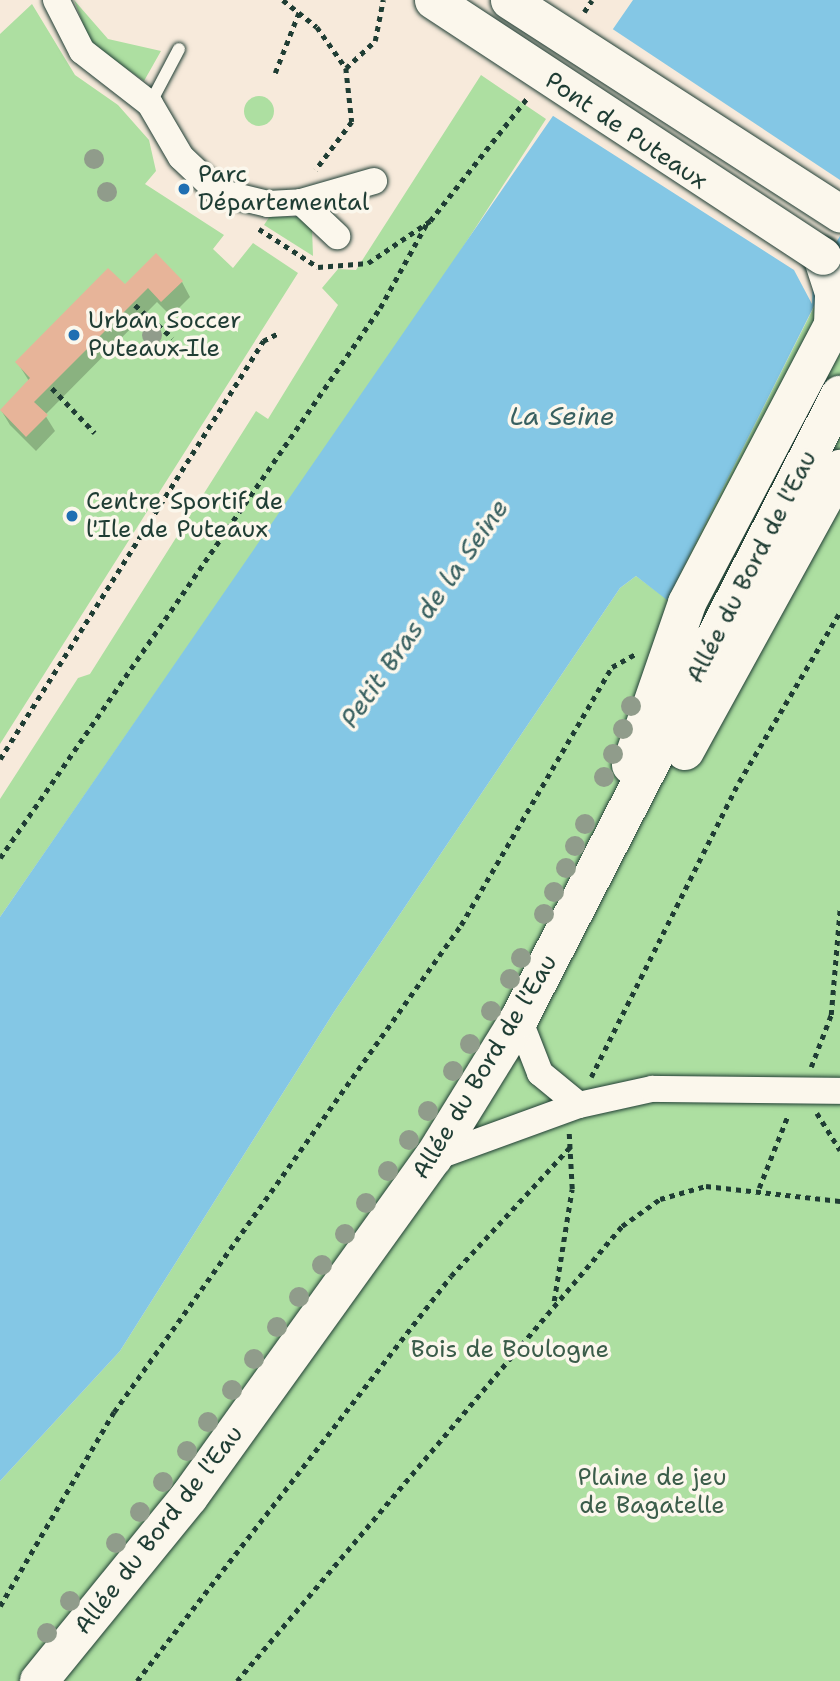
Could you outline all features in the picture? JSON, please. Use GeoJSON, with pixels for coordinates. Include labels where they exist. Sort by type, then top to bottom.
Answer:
{"type":"FeatureCollection","features":[{"type":"Feature","properties":{"kind":"main road","name":"Pont de Puteaux"},"geometry":{"type":"LineString","coordinates":[[433,0],[822,256]]}},
{"type":"Feature","properties":{"kind":"main road","name":"Pont de Puteaux"},"geometry":{"type":"LineString","coordinates":[[509,0],[840,213]]}},
{"type":"Feature","properties":{"kind":"main road"},"geometry":{"type":"LineString","coordinates":[[628,812],[632,755],[687,603],[836,315],[822,256]]}},
{"type":"Feature","properties":{"kind":"main road","name":"Allée du Bord de l'Eau"},"geometry":{"type":"LineString","coordinates":[[39,1681],[189,1497],[433,1158],[519,1019],[628,812],[840,395]]}},
{"type":"Feature","properties":{"kind":"main road"},"geometry":{"type":"LineString","coordinates":[[628,812],[662,792],[840,469]]}},
{"type":"Feature","properties":{"kind":"street"},"geometry":{"type":"LineString","coordinates":[[56,0],[82,51],[150,104],[201,182],[236,199],[374,181]]}},
{"type":"Feature","properties":{"kind":"street"},"geometry":{"type":"LineString","coordinates":[[303,191],[337,236]]}},
{"type":"Feature","properties":{"kind":"street"},"geometry":{"type":"LineString","coordinates":[[519,1019],[540,1073],[579,1105]]}},
{"type":"Feature","properties":{"kind":"street"},"geometry":{"type":"LineString","coordinates":[[433,1158],[579,1105],[652,1089],[819,1090]]}},
{"type":"Feature","properties":{"kind":"lane"},"geometry":{"type":"LineString","coordinates":[[150,104],[179,50]]}},
{"type":"Feature","properties":{"kind":"path"},"geometry":{"type":"LineString","coordinates":[[283,0],[299,12],[346,68],[352,122],[303,191]]}},
{"type":"Feature","properties":{"kind":"path"},"geometry":{"type":"LineString","coordinates":[[346,68],[375,41],[383,0]]}},
{"type":"Feature","properties":{"kind":"path"},"geometry":{"type":"LineString","coordinates":[[577,23],[592,0]]}},
{"type":"Feature","properties":{"kind":"path"},"geometry":{"type":"LineString","coordinates":[[275,72],[299,12]]}},
{"type":"Feature","properties":{"kind":"path"},"geometry":{"type":"LineString","coordinates":[[0,858],[380,308],[427,223],[532,90]]}},
{"type":"Feature","properties":{"kind":"path"},"geometry":{"type":"LineString","coordinates":[[252,225],[318,267],[368,263],[427,223]]}},
{"type":"Feature","properties":{"kind":"path"},"geometry":{"type":"LineString","coordinates":[[135,304],[173,338]]}},
{"type":"Feature","properties":{"kind":"path"},"geometry":{"type":"LineString","coordinates":[[0,759],[263,341],[279,333]]}},
{"type":"Feature","properties":{"kind":"path"},"geometry":{"type":"LineString","coordinates":[[52,388],[95,433]]}},
{"type":"Feature","properties":{"kind":"path"},"geometry":{"type":"LineString","coordinates":[[554,1302],[572,1189],[570,1147],[579,1105],[740,782],[840,612]]}},
{"type":"Feature","properties":{"kind":"path"},"geometry":{"type":"LineString","coordinates":[[0,1606],[114,1412],[461,925],[612,667],[638,652]]}},
{"type":"Feature","properties":{"kind":"path"},"geometry":{"type":"LineString","coordinates":[[840,907],[831,1015],[811,1068],[819,1090],[817,1120],[840,1150]]}},
{"type":"Feature","properties":{"kind":"path"},"geometry":{"type":"LineString","coordinates":[[759,1189],[819,1090]]}},
{"type":"Feature","properties":{"kind":"path"},"geometry":{"type":"LineString","coordinates":[[136,1681],[451,1276],[570,1147]]}},
{"type":"Feature","properties":{"kind":"path"},"geometry":{"type":"LineString","coordinates":[[237,1681],[554,1302],[622,1226],[660,1199],[706,1186],[759,1189],[840,1200]]}},
{"type":"Feature","properties":{"kind":"green space"},"geometry":{"type":"Polygon","coordinates":[[[74,0],[108,39],[161,51],[144,81],[90,43],[74,0]]]}},
{"type":"Feature","properties":{"kind":"green space","name":"Centre Sportif de l'Ile de Puteaux"},"geometry":{"type":"Polygon","coordinates":[[[32,4],[75,75],[118,105],[149,140],[156,171],[145,184],[224,235],[213,249],[233,268],[253,243],[298,273],[0,744],[0,34],[32,4]]]}},
{"type":"Feature","properties":{"kind":"green space"},"geometry":{"type":"Polygon","coordinates":[[[481,75],[546,119],[443,278],[0,917],[0,799],[78,678],[90,674],[256,411],[268,419],[338,305],[322,288],[338,269],[356,270],[481,75]]]}},
{"type":"Feature","properties":{"kind":"green space"},"geometry":{"type":"Polygon","coordinates":[[[259,96],[270,100],[274,111],[270,122],[259,126],[248,122],[244,111],[248,100],[259,96]]]}},
{"type":"Feature","properties":{"kind":"green space"},"geometry":{"type":"Polygon","coordinates":[[[270,216],[299,217],[312,228],[313,256],[264,225],[270,216]]]}},
{"type":"Feature","properties":{"kind":"green space","name":"Bois de Boulogne"},"geometry":{"type":"Polygon","coordinates":[[[828,279],[840,284],[840,1681],[0,1681],[0,1481],[120,1351],[334,1012],[620,588],[636,576],[667,599],[828,279]]]}},
{"type":"Feature","properties":{"kind":"water","name":"La Seine"},"geometry":{"type":"Polygon","coordinates":[[[633,0],[840,0],[840,254],[667,600],[636,576],[620,588],[334,1012],[120,1351],[0,1481],[0,917],[633,0]]]}},
{"type":"Feature","properties":{"kind":"pier"},"geometry":{"type":"Polygon","coordinates":[[[611,28],[840,180],[840,236],[813,281],[812,304],[794,270],[547,112],[611,28]]]}},
{"type":"Feature","properties":{"kind":"building","name":"Urban Soccer Puteaux-Ile"},"geometry":{"type":"Polygon","coordinates":[[[156,253],[183,281],[161,302],[148,288],[34,402],[48,415],[26,437],[0,410],[30,378],[15,362],[108,268],[125,284],[156,253]]]}},
{"type":"Feature","properties":{"kind":"place","name":"Parc Départemental"},"geometry":{"type":"Point","coordinates":[184,189]}},
{"type":"Feature","properties":{"kind":"place","name":"Urban Soccer Puteaux-Ile"},"geometry":{"type":"Point","coordinates":[74,335]}},
{"type":"Feature","properties":{"kind":"place","name":"Centre Sportif de l'Ile de Puteaux"},"geometry":{"type":"Point","coordinates":[72,516]}},
{"type":"Feature","properties":{"kind":"water label","name":"Petit Bras de la Seine"},"geometry":{"type":"Point","coordinates":[424,613]}},
{"type":"Feature","properties":{"kind":"park label","name":"Plaine de jeu de Bagatelle"},"geometry":{"type":"Point","coordinates":[652,1492]}}]}
